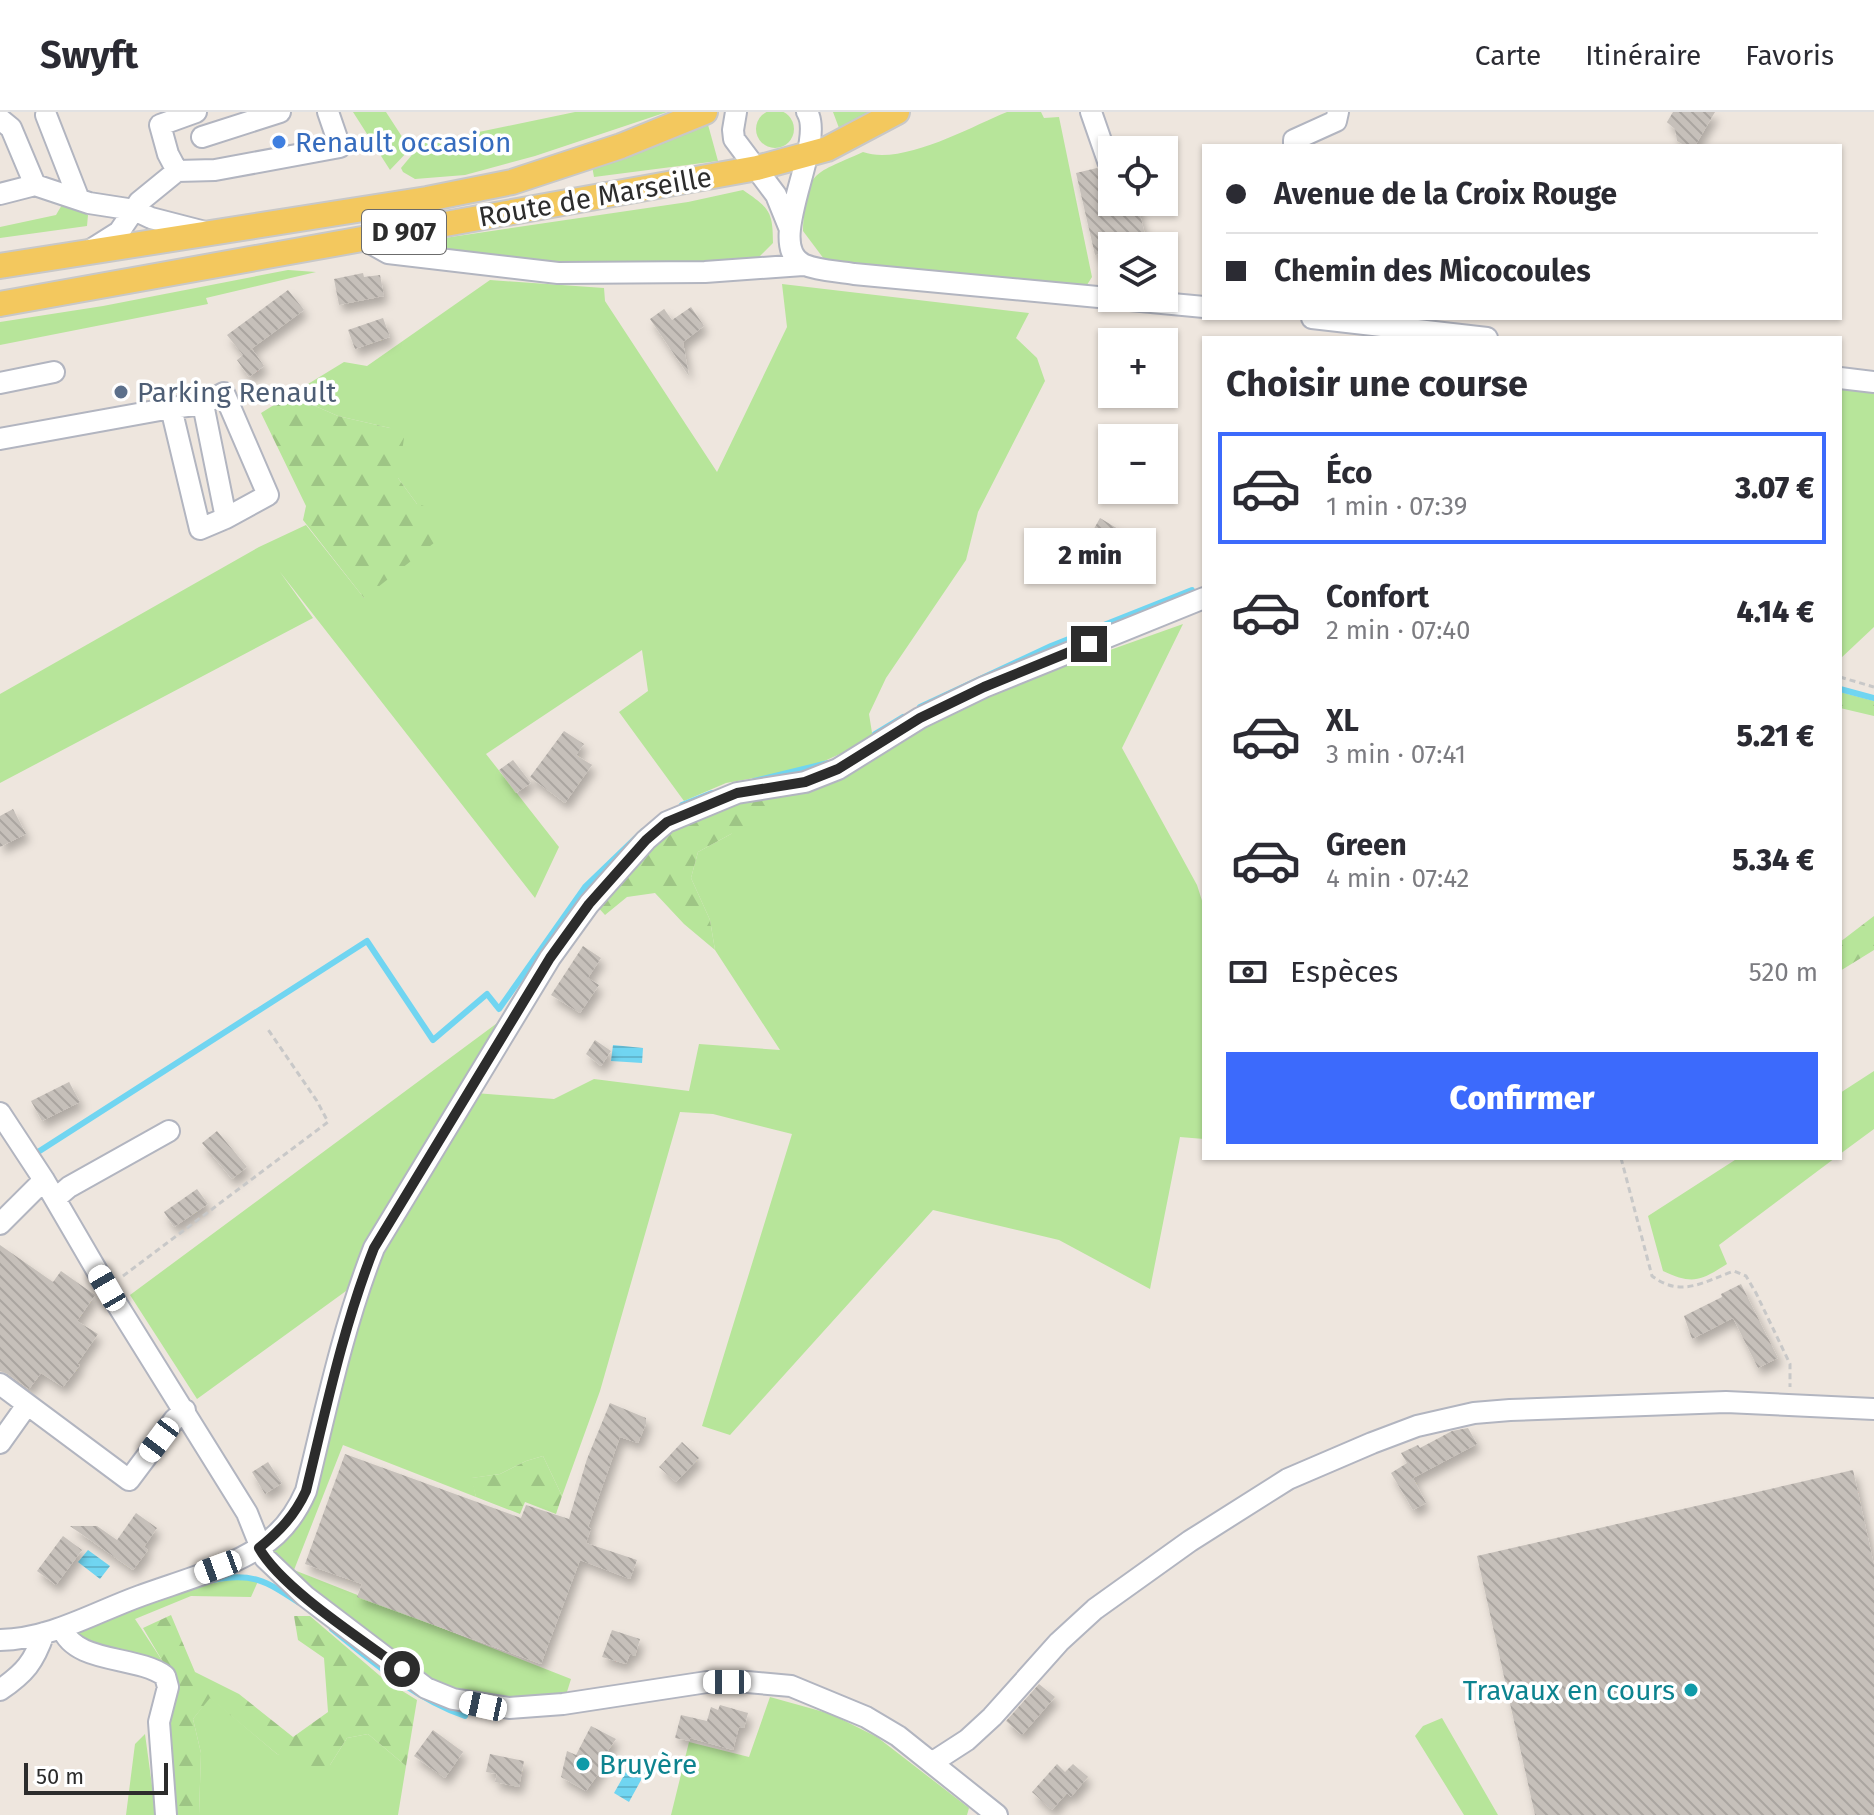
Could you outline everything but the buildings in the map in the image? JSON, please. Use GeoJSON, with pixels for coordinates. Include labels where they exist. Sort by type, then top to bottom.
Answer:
{"type":"FeatureCollection","features":[{"type":"Feature","properties":{"kind":"main road","name":"Route de Marseille"},"geometry":{"type":"LineString","coordinates":[[0,266],[427,199],[512,182],[621,146],[703,112]]}},
{"type":"Feature","properties":{"kind":"main road","name":"Route de Marseille"},"geometry":{"type":"LineString","coordinates":[[0,304],[757,168],[807,156],[846,140],[897,112]]}},
{"type":"Feature","properties":{"kind":"street"},"geometry":{"type":"LineString","coordinates":[[177,171],[168,154],[160,125],[196,112]]}},
{"type":"Feature","properties":{"kind":"street"},"geometry":{"type":"LineString","coordinates":[[202,137],[280,112]]}},
{"type":"Feature","properties":{"kind":"street"},"geometry":{"type":"LineString","coordinates":[[87,252],[119,232],[139,202],[177,171],[215,170],[340,147],[328,112]]}},
{"type":"Feature","properties":{"kind":"street"},"geometry":{"type":"LineString","coordinates":[[736,112],[734,139],[776,195],[790,231]]}},
{"type":"Feature","properties":{"kind":"street"},"geometry":{"type":"LineString","coordinates":[[803,265],[794,256],[790,231],[812,127],[807,112]]}},
{"type":"Feature","properties":{"kind":"street"},"geometry":{"type":"LineString","coordinates":[[1091,112],[1099,136]]}},
{"type":"Feature","properties":{"kind":"street"},"geometry":{"type":"LineString","coordinates":[[1294,144],[1294,140],[1336,121],[1338,112]]}},
{"type":"Feature","properties":{"kind":"street"},"geometry":{"type":"LineString","coordinates":[[46,115],[78,197]]}},
{"type":"Feature","properties":{"kind":"street"},"geometry":{"type":"LineString","coordinates":[[0,119],[11,128],[35,185]]}},
{"type":"Feature","properties":{"kind":"street"},"geometry":{"type":"LineString","coordinates":[[0,194],[35,185],[89,203],[134,210],[151,218],[209,233]]}},
{"type":"Feature","properties":{"kind":"street"},"geometry":{"type":"LineString","coordinates":[[363,239],[388,253],[558,273],[705,272],[803,265],[854,274],[1202,307]]}},
{"type":"Feature","properties":{"kind":"street"},"geometry":{"type":"LineString","coordinates":[[1330,320],[1470,336]]}},
{"type":"Feature","properties":{"kind":"street"},"geometry":{"type":"LineString","coordinates":[[0,383],[54,372]]}},
{"type":"Feature","properties":{"kind":"street"},"geometry":{"type":"LineString","coordinates":[[1842,378],[1874,382]]}},
{"type":"Feature","properties":{"kind":"street"},"geometry":{"type":"LineString","coordinates":[[0,439],[171,408],[203,404],[224,393],[268,495],[200,529],[171,408]]}},
{"type":"Feature","properties":{"kind":"street"},"geometry":{"type":"LineString","coordinates":[[203,404],[226,518]]}},
{"type":"Feature","properties":{"kind":"street"},"geometry":{"type":"LineString","coordinates":[[0,1640],[22,1639],[53,1631],[259,1548],[282,1529],[298,1509],[306,1491],[342,1340],[355,1295],[374,1248],[550,958],[589,904],[646,840],[667,822],[705,804],[737,793],[805,782],[838,769],[920,718],[984,687],[1202,599]]}},
{"type":"Feature","properties":{"kind":"street"},"geometry":{"type":"LineString","coordinates":[[0,1113],[247,1513],[259,1548],[283,1577],[305,1596],[426,1688],[453,1699],[509,1708],[563,1704],[707,1682],[791,1686],[866,1717],[933,1762],[997,1815]]}},
{"type":"Feature","properties":{"kind":"street"},"geometry":{"type":"LineString","coordinates":[[55,1199],[69,1187],[169,1131]]}},
{"type":"Feature","properties":{"kind":"street"},"geometry":{"type":"LineString","coordinates":[[0,1224],[44,1180]]}},
{"type":"Feature","properties":{"kind":"street"},"geometry":{"type":"LineString","coordinates":[[0,1384],[129,1480],[185,1410]]}},
{"type":"Feature","properties":{"kind":"street"},"geometry":{"type":"LineString","coordinates":[[933,1762],[967,1740],[992,1717],[1059,1642],[1095,1609],[1131,1583],[1251,1500],[1288,1479],[1417,1426],[1474,1413],[1726,1402],[1874,1409]]}},
{"type":"Feature","properties":{"kind":"street"},"geometry":{"type":"LineString","coordinates":[[0,1443],[27,1405]]}},
{"type":"Feature","properties":{"kind":"street"},"geometry":{"type":"LineString","coordinates":[[0,1690],[27,1670],[53,1631]]}},
{"type":"Feature","properties":{"kind":"street"},"geometry":{"type":"LineString","coordinates":[[53,1631],[88,1653],[154,1668],[165,1676],[168,1687],[159,1735],[166,1815]]}},
{"type":"Feature","properties":{"kind":"path"},"geometry":{"type":"LineString","coordinates":[[1842,678],[1874,687]]}},
{"type":"Feature","properties":{"kind":"path"},"geometry":{"type":"LineString","coordinates":[[107,1288],[328,1122],[267,1028]]}},
{"type":"Feature","properties":{"kind":"path"},"geometry":{"type":"LineString","coordinates":[[1622,1160],[1652,1276],[1666,1287],[1689,1287],[1734,1271],[1746,1276],[1790,1364],[1791,1405]]}},
{"type":"Feature","properties":{"kind":"green space"},"geometry":{"type":"Polygon","coordinates":[[[775,110],[788,116],[794,129],[788,142],[775,148],[762,142],[756,129],[762,116],[775,110]]]}},
{"type":"Feature","properties":{"kind":"green space"},"geometry":{"type":"Polygon","coordinates":[[[353,112],[386,112],[410,149],[390,170],[353,112]]]}},
{"type":"Feature","properties":{"kind":"green space"},"geometry":{"type":"Polygon","coordinates":[[[575,112],[667,112],[535,156],[465,175],[415,179],[401,168],[421,144],[575,112]]]}},
{"type":"Feature","properties":{"kind":"green space"},"geometry":{"type":"Polygon","coordinates":[[[833,112],[870,112],[839,128],[833,112]]]}},
{"type":"Feature","properties":{"kind":"green space"},"geometry":{"type":"Polygon","coordinates":[[[1007,112],[1041,112],[1044,118],[1059,117],[1092,277],[1085,288],[824,259],[803,231],[810,186],[822,171],[863,152],[897,154],[936,143],[1007,112]]]}},
{"type":"Feature","properties":{"kind":"green space"},"geometry":{"type":"Polygon","coordinates":[[[707,121],[718,161],[594,177],[592,166],[707,121]]]}},
{"type":"Feature","properties":{"kind":"green space"},"geometry":{"type":"Polygon","coordinates":[[[743,190],[764,206],[772,224],[773,243],[753,263],[581,267],[433,256],[404,244],[688,202],[743,190]]]}},
{"type":"Feature","properties":{"kind":"green space"},"geometry":{"type":"Polygon","coordinates":[[[63,203],[88,215],[87,226],[0,238],[0,227],[56,215],[63,203]]]}},
{"type":"Feature","properties":{"kind":"green space"},"geometry":{"type":"Polygon","coordinates":[[[288,270],[316,272],[206,298],[208,304],[0,345],[0,322],[103,306],[288,270]]]}},
{"type":"Feature","properties":{"kind":"green space"},"geometry":{"type":"Polygon","coordinates":[[[490,280],[604,288],[605,301],[717,472],[787,327],[782,284],[1029,313],[1016,338],[1037,358],[1045,381],[978,512],[966,560],[886,678],[869,714],[873,739],[809,768],[726,783],[684,801],[619,712],[648,691],[642,650],[486,754],[559,847],[535,898],[280,572],[313,618],[0,783],[0,694],[259,547],[306,525],[364,598],[417,504],[398,478],[390,428],[338,416],[290,395],[344,362],[367,366],[490,280]]]}},
{"type":"Feature","properties":{"kind":"green space"},"geometry":{"type":"Polygon","coordinates":[[[1842,387],[1874,392],[1874,627],[1842,657],[1842,387]]]}},
{"type":"Feature","properties":{"kind":"green space"},"geometry":{"type":"Polygon","coordinates":[[[290,395],[338,416],[390,428],[404,438],[398,478],[417,504],[445,512],[439,539],[364,598],[303,520],[306,506],[261,413],[290,395]]]}},
{"type":"Feature","properties":{"kind":"green space"},"geometry":{"type":"Polygon","coordinates":[[[1183,624],[1122,748],[1197,885],[1202,901],[1202,1139],[1180,1137],[1150,1289],[1059,1240],[933,1210],[730,1435],[702,1426],[792,1134],[713,1114],[680,1112],[600,1391],[562,1496],[543,1456],[500,1474],[472,1478],[476,1497],[343,1445],[294,1570],[571,1679],[566,1695],[514,1699],[481,1696],[441,1685],[290,1574],[272,1550],[299,1521],[361,1299],[385,1249],[475,1093],[554,1099],[594,1079],[689,1091],[699,1044],[780,1050],[715,950],[710,920],[691,878],[698,852],[731,834],[780,791],[953,706],[1183,624]]]}},
{"type":"Feature","properties":{"kind":"green space"},"geometry":{"type":"Polygon","coordinates":[[[1842,693],[1874,701],[1874,716],[1842,708],[1842,693]]]}},
{"type":"Feature","properties":{"kind":"green space"},"geometry":{"type":"Polygon","coordinates":[[[780,791],[783,811],[698,852],[691,878],[710,920],[715,950],[684,924],[655,893],[627,897],[605,915],[595,904],[645,852],[678,826],[714,809],[780,791]]]}},
{"type":"Feature","properties":{"kind":"green space"},"geometry":{"type":"Polygon","coordinates":[[[1874,916],[1874,950],[1842,970],[1842,940],[1874,916]]]}},
{"type":"Feature","properties":{"kind":"green space"},"geometry":{"type":"Polygon","coordinates":[[[504,1018],[379,1228],[346,1291],[197,1399],[130,1295],[504,1018]]]}},
{"type":"Feature","properties":{"kind":"green space"},"geometry":{"type":"Polygon","coordinates":[[[1874,1071],[1874,1129],[1842,1153],[1842,1092],[1874,1071]]]}},
{"type":"Feature","properties":{"kind":"green space"},"geometry":{"type":"Polygon","coordinates":[[[1735,1160],[1832,1160],[1719,1245],[1727,1264],[1696,1279],[1663,1271],[1648,1216],[1735,1160]]]}},
{"type":"Feature","properties":{"kind":"green space"},"geometry":{"type":"Polygon","coordinates":[[[543,1456],[562,1496],[556,1514],[525,1502],[520,1514],[476,1497],[471,1478],[500,1474],[543,1456]]]}},
{"type":"Feature","properties":{"kind":"green space"},"geometry":{"type":"Polygon","coordinates":[[[238,1579],[259,1579],[251,1597],[191,1596],[135,1619],[163,1662],[90,1648],[76,1633],[175,1593],[238,1579]]]}},
{"type":"Feature","properties":{"kind":"green space"},"geometry":{"type":"Polygon","coordinates":[[[171,1615],[195,1672],[239,1694],[293,1737],[328,1712],[324,1658],[298,1640],[294,1616],[310,1616],[386,1681],[417,1700],[406,1766],[368,1734],[347,1738],[330,1765],[311,1768],[277,1754],[210,1698],[193,1719],[201,1753],[199,1815],[174,1815],[165,1732],[170,1669],[143,1628],[171,1615]]]}},
{"type":"Feature","properties":{"kind":"green space"},"geometry":{"type":"Polygon","coordinates":[[[210,1697],[277,1754],[330,1765],[347,1738],[368,1734],[406,1766],[398,1815],[199,1815],[201,1753],[193,1719],[210,1697]]]}},
{"type":"Feature","properties":{"kind":"green space"},"geometry":{"type":"Polygon","coordinates":[[[770,1697],[831,1714],[877,1737],[969,1808],[967,1815],[671,1815],[689,1742],[749,1757],[770,1697]]]}},
{"type":"Feature","properties":{"kind":"green space"},"geometry":{"type":"Polygon","coordinates":[[[1442,1718],[1498,1815],[1464,1815],[1415,1736],[1423,1726],[1442,1718]]]}},
{"type":"Feature","properties":{"kind":"green space"},"geometry":{"type":"Polygon","coordinates":[[[145,1734],[156,1815],[126,1815],[135,1744],[145,1734]]]}},
{"type":"Feature","properties":{"kind":"water"},"geometry":{"type":"Polygon","coordinates":[[[613,1045],[643,1048],[642,1063],[611,1061],[613,1045]]]}},
{"type":"Feature","properties":{"kind":"water"},"geometry":{"type":"Polygon","coordinates":[[[88,1550],[110,1566],[100,1579],[78,1562],[88,1550]]]}},
{"type":"Feature","properties":{"kind":"water"},"geometry":{"type":"Polygon","coordinates":[[[631,1763],[646,1771],[629,1802],[614,1793],[631,1763]]]}},
{"type":"Feature","properties":{"kind":"waterway"},"geometry":{"type":"LineString","coordinates":[[920,707],[1051,646],[1192,590]]}},
{"type":"Feature","properties":{"kind":"waterway"},"geometry":{"type":"LineString","coordinates":[[1842,690],[1874,698]]}},
{"type":"Feature","properties":{"kind":"waterway"},"geometry":{"type":"LineString","coordinates":[[875,734],[903,717]]}},
{"type":"Feature","properties":{"kind":"waterway"},"geometry":{"type":"LineString","coordinates":[[754,781],[828,763]]}},
{"type":"Feature","properties":{"kind":"waterway"},"geometry":{"type":"LineString","coordinates":[[682,805],[712,793]]}},
{"type":"Feature","properties":{"kind":"waterway"},"geometry":{"type":"LineString","coordinates":[[38,1152],[367,941],[433,1040],[487,994],[499,1009],[585,887],[643,831]]}},
{"type":"Feature","properties":{"kind":"waterway"},"geometry":{"type":"LineString","coordinates":[[213,1580],[238,1577],[258,1580],[298,1602]]}},
{"type":"Feature","properties":{"kind":"waterway"},"geometry":{"type":"LineString","coordinates":[[332,1629],[412,1690],[465,1716]]}},
{"type":"Feature","properties":{"kind":"place","name":"Renault occasion"},"geometry":{"type":"Point","coordinates":[279,142]}},
{"type":"Feature","properties":{"kind":"place","name":"Parking Renault"},"geometry":{"type":"Point","coordinates":[121,392]}},
{"type":"Feature","properties":{"kind":"place","name":"Travaux en cours"},"geometry":{"type":"Point","coordinates":[1691,1690]}},
{"type":"Feature","properties":{"kind":"place","name":"Bruyère"},"geometry":{"type":"Point","coordinates":[583,1764]}},
{"type":"Feature","properties":{"kind":"route"},"geometry":{"type":"LineString","coordinates":[[402,1669],[305,1596],[283,1577],[259,1548],[282,1529],[298,1509],[306,1491],[342,1340],[355,1295],[374,1248],[550,958],[589,904],[646,840],[667,822],[737,793],[805,782],[838,769],[920,718],[984,687],[1089,644]]}}]}
